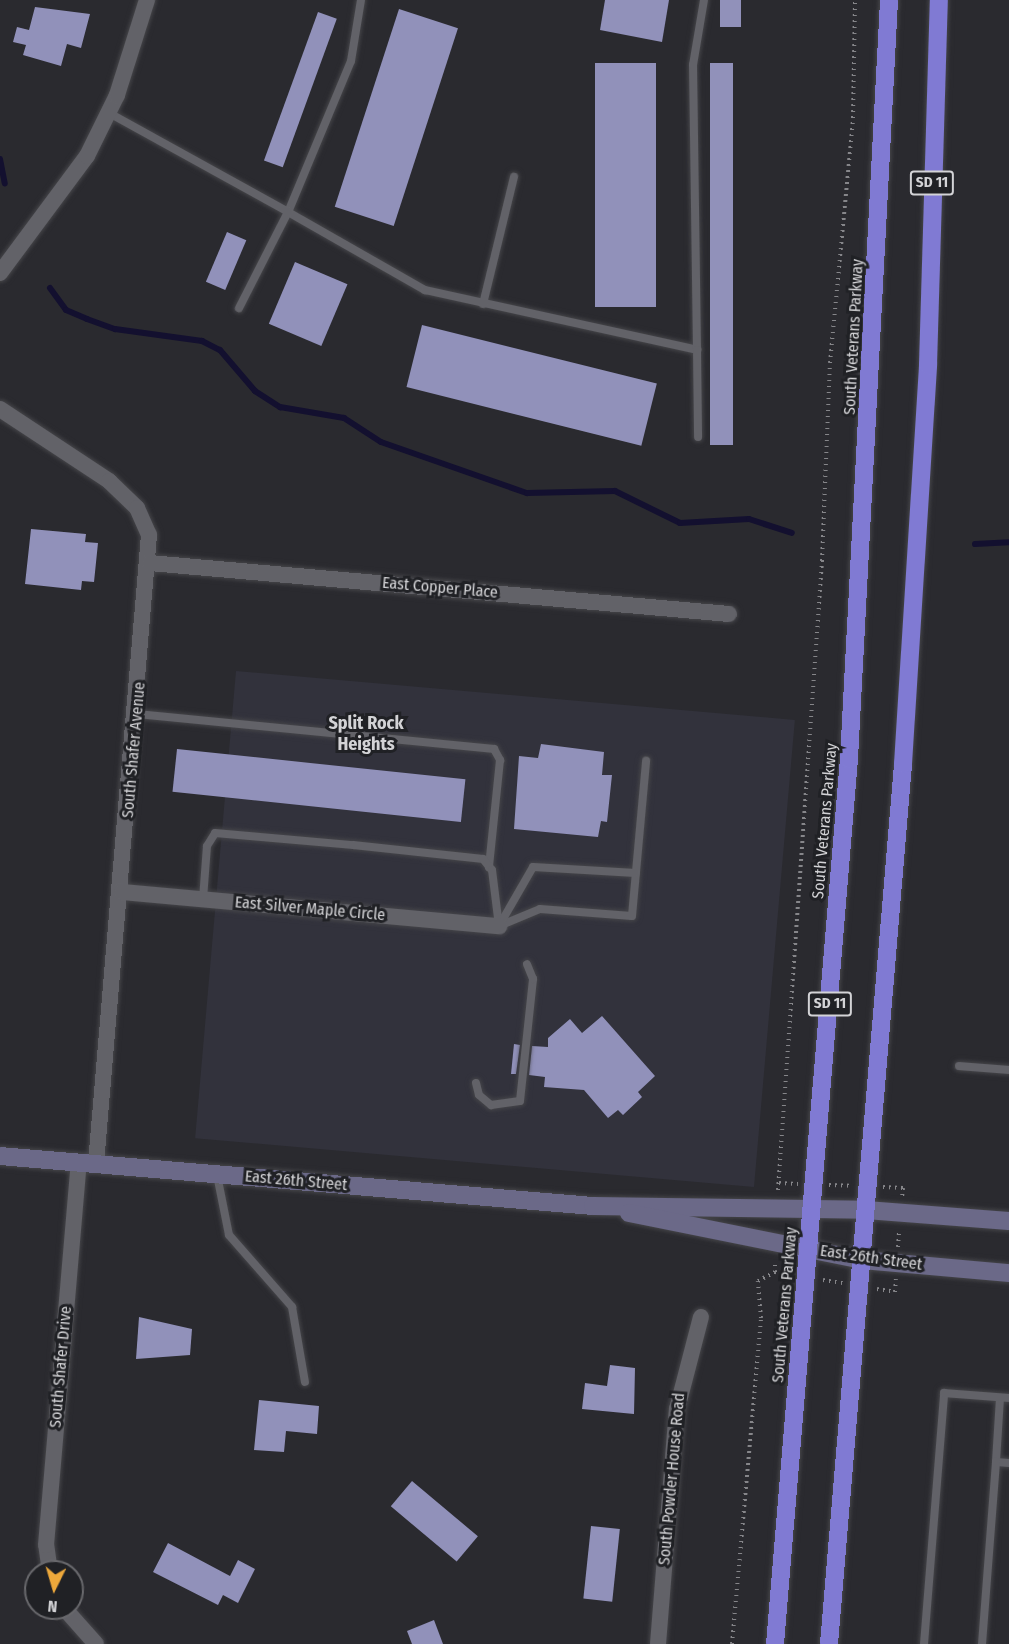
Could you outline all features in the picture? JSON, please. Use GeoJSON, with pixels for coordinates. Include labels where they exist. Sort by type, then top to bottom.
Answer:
{"type":"FeatureCollection","features":[{"type":"Feature","properties":{"kind":"highway","name":"South Veterans Parkway"},"geometry":{"type":"LineString","coordinates":[[775,1644],[815,1185],[862,559],[889,0]]}},
{"type":"Feature","properties":{"kind":"highway","name":"SD 11"},"geometry":{"type":"LineString","coordinates":[[829,1644],[912,628],[928,366],[939,0]]}},
{"type":"Feature","properties":{"kind":"main road","name":"East 26th Street"},"geometry":{"type":"LineString","coordinates":[[0,1156],[593,1206],[866,1210],[1009,1221]]}},
{"type":"Feature","properties":{"kind":"main road","name":"East 26th Street"},"geometry":{"type":"LineString","coordinates":[[593,1206],[862,1260],[1009,1273]]}},
{"type":"Feature","properties":{"kind":"street"},"geometry":{"type":"LineString","coordinates":[[0,273],[68,186],[109,113],[147,0]]}},
{"type":"Feature","properties":{"kind":"street","name":"South Shafer Avenue"},"geometry":{"type":"LineString","coordinates":[[0,409],[126,495],[145,521],[150,563],[122,891],[88,1163]]}},
{"type":"Feature","properties":{"kind":"street","name":"East Copper Place"},"geometry":{"type":"LineString","coordinates":[[150,563],[729,614]]}},
{"type":"Feature","properties":{"kind":"street","name":"East Silver Maple Circle"},"geometry":{"type":"LineString","coordinates":[[122,891],[499,926]]}},
{"type":"Feature","properties":{"kind":"street","name":"South Shafer Drive"},"geometry":{"type":"LineString","coordinates":[[48,1560],[46,1545],[88,1163]]}},
{"type":"Feature","properties":{"kind":"street","name":"South Powder House Road"},"geometry":{"type":"LineString","coordinates":[[657,1644],[677,1409],[701,1317]]}},
{"type":"Feature","properties":{"kind":"street"},"geometry":{"type":"LineString","coordinates":[[75,1620],[96,1644]]}},
{"type":"Feature","properties":{"kind":"lane"},"geometry":{"type":"LineString","coordinates":[[239,308],[288,212],[351,61],[361,0]]}},
{"type":"Feature","properties":{"kind":"lane"},"geometry":{"type":"LineString","coordinates":[[698,437],[693,65],[704,0]]}},
{"type":"Feature","properties":{"kind":"lane"},"geometry":{"type":"LineString","coordinates":[[109,113],[425,290],[697,350]]}},
{"type":"Feature","properties":{"kind":"lane"},"geometry":{"type":"LineString","coordinates":[[483,304],[514,177]]}},
{"type":"Feature","properties":{"kind":"lane"},"geometry":{"type":"LineString","coordinates":[[137,714],[494,749],[500,760],[489,867],[499,926]]}},
{"type":"Feature","properties":{"kind":"lane"},"geometry":{"type":"LineString","coordinates":[[499,926],[540,909],[632,916],[646,761]]}},
{"type":"Feature","properties":{"kind":"lane"},"geometry":{"type":"LineString","coordinates":[[202,899],[207,846],[214,833],[472,857],[489,867]]}},
{"type":"Feature","properties":{"kind":"lane"},"geometry":{"type":"LineString","coordinates":[[499,926],[533,867],[636,873]]}},
{"type":"Feature","properties":{"kind":"lane"},"geometry":{"type":"LineString","coordinates":[[476,1083],[479,1095],[491,1105],[520,1101],[533,979],[527,964]]}},
{"type":"Feature","properties":{"kind":"lane"},"geometry":{"type":"LineString","coordinates":[[959,1066],[1009,1070]]}},
{"type":"Feature","properties":{"kind":"lane"},"geometry":{"type":"LineString","coordinates":[[217,1174],[229,1235],[292,1307],[305,1382]]}},
{"type":"Feature","properties":{"kind":"lane"},"geometry":{"type":"LineString","coordinates":[[924,1644],[944,1393],[1005,1398],[996,1462],[982,1644]]}},
{"type":"Feature","properties":{"kind":"lane"},"geometry":{"type":"LineString","coordinates":[[996,1462],[1009,1463]]}},
{"type":"Feature","properties":{"kind":"path"},"geometry":{"type":"LineString","coordinates":[[732,1644],[761,1318],[758,1281],[775,1272],[895,1292],[903,1188],[779,1183],[779,1147],[822,573],[830,363],[853,118],[855,0]]}},
{"type":"Feature","properties":{"kind":"shaded area"},"geometry":{"type":"Polygon","coordinates":[[[236,671],[795,720],[754,1187],[195,1138],[236,671]]]}},
{"type":"Feature","properties":{"kind":"building"},"geometry":{"type":"Polygon","coordinates":[[[605,0],[669,0],[662,42],[600,30],[605,0]]]}},
{"type":"Feature","properties":{"kind":"building"},"geometry":{"type":"Polygon","coordinates":[[[720,0],[741,0],[741,27],[720,27],[720,0]]]}},
{"type":"Feature","properties":{"kind":"building"},"geometry":{"type":"Polygon","coordinates":[[[35,7],[90,14],[81,48],[67,44],[61,66],[23,55],[26,45],[13,42],[17,27],[29,30],[35,7]]]}},
{"type":"Feature","properties":{"kind":"building"},"geometry":{"type":"Polygon","coordinates":[[[399,9],[458,28],[394,226],[335,207],[399,9]]]}},
{"type":"Feature","properties":{"kind":"building"},"geometry":{"type":"Polygon","coordinates":[[[318,12],[337,19],[283,167],[264,160],[318,12]]]}},
{"type":"Feature","properties":{"kind":"building"},"geometry":{"type":"Polygon","coordinates":[[[595,63],[656,63],[656,307],[595,307],[595,63]]]}},
{"type":"Feature","properties":{"kind":"building"},"geometry":{"type":"Polygon","coordinates":[[[710,63],[733,63],[733,445],[710,445],[710,63]]]}},
{"type":"Feature","properties":{"kind":"building"},"geometry":{"type":"Polygon","coordinates":[[[227,232],[246,240],[225,290],[206,282],[227,232]]]}},
{"type":"Feature","properties":{"kind":"building"},"geometry":{"type":"Polygon","coordinates":[[[295,262],[347,284],[321,346],[269,324],[295,262]]]}},
{"type":"Feature","properties":{"kind":"building"},"geometry":{"type":"Polygon","coordinates":[[[422,325],[657,384],[641,446],[407,387],[422,325]]]}},
{"type":"Feature","properties":{"kind":"building"},"geometry":{"type":"Polygon","coordinates":[[[31,529],[86,534],[85,542],[98,543],[94,582],[82,581],[81,590],[25,584],[31,529]]]}},
{"type":"Feature","properties":{"kind":"building"},"geometry":{"type":"Polygon","coordinates":[[[541,744],[604,752],[602,775],[612,775],[607,822],[601,821],[598,837],[514,829],[519,756],[538,758],[541,744]]]}},
{"type":"Feature","properties":{"kind":"building"},"geometry":{"type":"Polygon","coordinates":[[[177,749],[465,779],[461,822],[173,792],[177,749]]]}},
{"type":"Feature","properties":{"kind":"building"},"geometry":{"type":"Polygon","coordinates":[[[602,1016],[655,1076],[638,1092],[642,1097],[623,1115],[618,1110],[608,1118],[584,1090],[544,1087],[545,1077],[529,1075],[532,1046],[548,1047],[548,1038],[570,1019],[582,1033],[602,1016]]]}},
{"type":"Feature","properties":{"kind":"building"},"geometry":{"type":"Polygon","coordinates":[[[514,1044],[520,1045],[516,1074],[511,1074],[514,1044]]]}},
{"type":"Feature","properties":{"kind":"building"},"geometry":{"type":"Polygon","coordinates":[[[139,1317],[192,1329],[190,1355],[136,1359],[139,1317]]]}},
{"type":"Feature","properties":{"kind":"building"},"geometry":{"type":"Polygon","coordinates":[[[610,1365],[635,1368],[634,1414],[582,1409],[585,1383],[607,1386],[610,1365]]]}},
{"type":"Feature","properties":{"kind":"building"},"geometry":{"type":"Polygon","coordinates":[[[259,1400],[319,1406],[317,1434],[286,1431],[284,1452],[254,1450],[259,1400]]]}},
{"type":"Feature","properties":{"kind":"building"},"geometry":{"type":"Polygon","coordinates":[[[412,1481],[478,1536],[457,1562],[391,1506],[412,1481]]]}},
{"type":"Feature","properties":{"kind":"building"},"geometry":{"type":"Polygon","coordinates":[[[591,1526],[620,1529],[612,1602],[583,1599],[591,1526]]]}},
{"type":"Feature","properties":{"kind":"building"},"geometry":{"type":"Polygon","coordinates":[[[168,1543],[230,1576],[238,1560],[255,1569],[238,1603],[223,1595],[218,1605],[153,1572],[168,1543]]]}},
{"type":"Feature","properties":{"kind":"building"},"geometry":{"type":"Polygon","coordinates":[[[434,1620],[443,1644],[412,1644],[407,1631],[434,1620]]]}},
{"type":"Feature","properties":{"kind":"waterway"},"geometry":{"type":"LineString","coordinates":[[0,159],[5,184]]}},
{"type":"Feature","properties":{"kind":"waterway"},"geometry":{"type":"LineString","coordinates":[[50,288],[66,310],[87,319],[115,329],[202,341],[220,350],[255,391],[280,407],[344,418],[381,442],[527,493],[615,491],[680,523],[749,519],[792,533]]}},
{"type":"Feature","properties":{"kind":"waterway"},"geometry":{"type":"LineString","coordinates":[[975,544],[1009,542]]}},
{"type":"Feature","properties":{"kind":"district","name":"Split Rock Heights"},"geometry":{"type":"Point","coordinates":[366,734]}}]}
